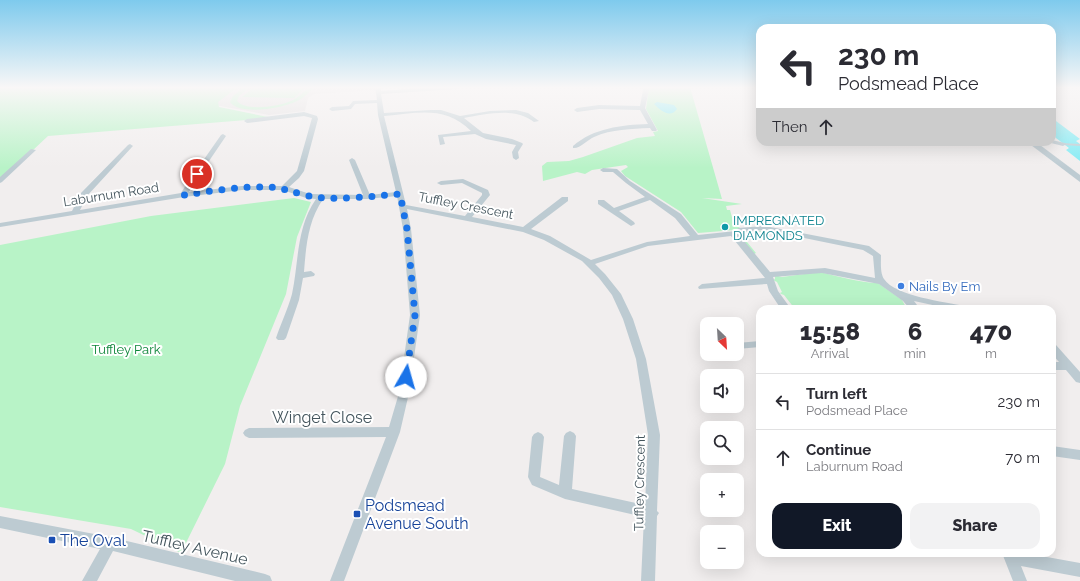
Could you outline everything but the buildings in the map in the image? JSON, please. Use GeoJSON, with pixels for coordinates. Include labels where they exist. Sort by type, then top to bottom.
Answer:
{"type":"FeatureCollection","features":[{"type":"Feature","properties":{"kind":"street"},"geometry":{"type":"LineString","coordinates":[[247,121],[303,114]]}},
{"type":"Feature","properties":{"kind":"street"},"geometry":{"type":"LineString","coordinates":[[284,188],[300,172],[304,165],[308,138],[315,119],[314,117],[304,114]]}},
{"type":"Feature","properties":{"kind":"street"},"geometry":{"type":"LineString","coordinates":[[337,581],[338,573],[394,432],[404,393],[415,315],[407,229],[400,194],[380,115],[393,114]]}},
{"type":"Feature","properties":{"kind":"street"},"geometry":{"type":"LineString","coordinates":[[446,114],[458,118],[470,125],[475,132]]}},
{"type":"Feature","properties":{"kind":"street"},"geometry":{"type":"LineString","coordinates":[[458,118],[477,114]]}},
{"type":"Feature","properties":{"kind":"street"},"geometry":{"type":"LineString","coordinates":[[528,114],[536,121]]}},
{"type":"Feature","properties":{"kind":"street"},"geometry":{"type":"LineString","coordinates":[[570,141],[577,145],[591,136],[611,131],[653,129],[645,114]]}},
{"type":"Feature","properties":{"kind":"street"},"geometry":{"type":"LineString","coordinates":[[442,144],[440,136],[475,132],[490,138],[520,144],[515,152],[516,158]]}},
{"type":"Feature","properties":{"kind":"street"},"geometry":{"type":"LineString","coordinates":[[184,195],[188,186],[223,136]]}},
{"type":"Feature","properties":{"kind":"street"},"geometry":{"type":"LineString","coordinates":[[1056,143],[1080,145]]}},
{"type":"Feature","properties":{"kind":"street"},"geometry":{"type":"LineString","coordinates":[[75,212],[84,195],[130,146]]}},
{"type":"Feature","properties":{"kind":"street"},"geometry":{"type":"LineString","coordinates":[[1036,146],[1080,179]]}},
{"type":"Feature","properties":{"kind":"street"},"geometry":{"type":"LineString","coordinates":[[0,181],[33,150]]}},
{"type":"Feature","properties":{"kind":"street"},"geometry":{"type":"LineString","coordinates":[[352,160],[367,197]]}},
{"type":"Feature","properties":{"kind":"street"},"geometry":{"type":"LineString","coordinates":[[603,170],[618,169],[628,182],[678,216],[695,237]]}},
{"type":"Feature","properties":{"kind":"street"},"geometry":{"type":"LineString","coordinates":[[441,182],[463,181],[485,192],[486,195],[467,219]]}},
{"type":"Feature","properties":{"kind":"street","name":"Laburnum Road"},"geometry":{"type":"LineString","coordinates":[[0,225],[184,195],[242,188],[284,188],[309,196],[321,197],[367,197],[400,194]]}},
{"type":"Feature","properties":{"kind":"street"},"geometry":{"type":"LineString","coordinates":[[281,338],[296,294],[303,236],[316,203],[321,197]]}},
{"type":"Feature","properties":{"kind":"street"},"geometry":{"type":"LineString","coordinates":[[613,211],[652,197]]}},
{"type":"Feature","properties":{"kind":"street"},"geometry":{"type":"LineString","coordinates":[[525,230],[565,199]]}},
{"type":"Feature","properties":{"kind":"street"},"geometry":{"type":"LineString","coordinates":[[601,202],[631,224]]}},
{"type":"Feature","properties":{"kind":"street","name":"Tuffley Crescent"},"geometry":{"type":"LineString","coordinates":[[402,206],[525,230],[547,238],[589,263],[602,276],[616,294],[628,319],[641,360],[654,435],[652,513],[648,581]]}},
{"type":"Feature","properties":{"kind":"street"},"geometry":{"type":"LineString","coordinates":[[741,230],[765,228],[866,248],[877,255],[878,276],[882,282]]}},
{"type":"Feature","properties":{"kind":"street"},"geometry":{"type":"LineString","coordinates":[[589,263],[642,245],[733,233],[769,278],[784,305]]}},
{"type":"Feature","properties":{"kind":"street"},"geometry":{"type":"LineString","coordinates":[[702,287],[822,271],[882,282],[905,296],[947,305]]}},
{"type":"Feature","properties":{"kind":"street"},"geometry":{"type":"LineString","coordinates":[[298,276],[311,274]]}},
{"type":"Feature","properties":{"kind":"street"},"geometry":{"type":"LineString","coordinates":[[905,296],[912,305]]}},
{"type":"Feature","properties":{"kind":"street"},"geometry":{"type":"LineString","coordinates":[[744,346],[756,344]]}},
{"type":"Feature","properties":{"kind":"street"},"geometry":{"type":"LineString","coordinates":[[1056,352],[1080,379]]}},
{"type":"Feature","properties":{"kind":"street"},"geometry":{"type":"LineString","coordinates":[[1056,366],[1068,366]]}},
{"type":"Feature","properties":{"kind":"street","name":"Winget Close"},"geometry":{"type":"LineString","coordinates":[[249,433],[394,432]]}},
{"type":"Feature","properties":{"kind":"street"},"geometry":{"type":"LineString","coordinates":[[565,493],[570,436]]}},
{"type":"Feature","properties":{"kind":"street"},"geometry":{"type":"LineString","coordinates":[[538,437],[534,476],[536,481],[565,493],[652,513]]}},
{"type":"Feature","properties":{"kind":"street"},"geometry":{"type":"LineString","coordinates":[[1056,452],[1080,455]]}},
{"type":"Feature","properties":{"kind":"street","name":"Tuffley Avenue"},"geometry":{"type":"LineString","coordinates":[[0,522],[110,544],[265,581]]}},
{"type":"Feature","properties":{"kind":"street"},"geometry":{"type":"LineString","coordinates":[[89,581],[110,544]]}},
{"type":"Feature","properties":{"kind":"street"},"geometry":{"type":"LineString","coordinates":[[1010,557],[1020,581]]}},
{"type":"Feature","properties":{"kind":"street"},"geometry":{"type":"LineString","coordinates":[[1018,557],[1080,570]]}},
{"type":"Feature","properties":{"kind":"green space"},"geometry":{"type":"Polygon","coordinates":[[[0,114],[254,114],[273,118],[48,136],[0,181],[0,114]]]}},
{"type":"Feature","properties":{"kind":"green space"},"geometry":{"type":"Polygon","coordinates":[[[649,114],[698,114],[722,199],[702,198],[742,204],[726,206],[727,210],[730,210],[733,221],[746,222],[736,223],[742,231],[756,231],[744,232],[746,237],[740,230],[738,231],[756,253],[754,254],[735,230],[698,233],[681,212],[625,176],[621,171],[628,167],[626,165],[592,170],[585,174],[577,172],[543,181],[542,166],[547,162],[569,161],[637,138],[655,136],[653,132],[658,131],[649,114]]]}},
{"type":"Feature","properties":{"kind":"green space","name":"Tuffley Park"},"geometry":{"type":"Polygon","coordinates":[[[294,198],[311,202],[297,237],[286,294],[240,406],[225,464],[181,553],[131,529],[0,507],[0,245],[151,216],[294,198]]]}},
{"type":"Feature","properties":{"kind":"green space"},"geometry":{"type":"Polygon","coordinates":[[[756,231],[774,231],[773,234],[756,231]]]}},
{"type":"Feature","properties":{"kind":"green space"},"geometry":{"type":"Polygon","coordinates":[[[819,272],[856,281],[878,283],[902,300],[905,305],[792,305],[784,295],[780,293],[782,292],[777,282],[773,280],[775,279],[775,275],[782,277],[819,272]]]}},
{"type":"Feature","properties":{"kind":"water"},"geometry":{"type":"Polygon","coordinates":[[[1056,121],[1080,139],[1076,141],[1080,144],[1080,161],[1066,150],[1069,148],[1056,138],[1056,121]]]}},
{"type":"Feature","properties":{"kind":"place","name":"IMPREGNATED DIAMONDS"},"geometry":{"type":"Point","coordinates":[725,227]}},
{"type":"Feature","properties":{"kind":"place","name":"Nails By Em"},"geometry":{"type":"Point","coordinates":[901,286]}},
{"type":"Feature","properties":{"kind":"place","name":"Podsmead Avenue South"},"geometry":{"type":"Point","coordinates":[357,514]}},
{"type":"Feature","properties":{"kind":"place","name":"The Oval"},"geometry":{"type":"Point","coordinates":[52,540]}},
{"type":"Feature","properties":{"kind":"route"},"geometry":{"type":"LineString","coordinates":[[197,174],[188,186],[184,195],[242,188],[268,187],[284,188],[309,196],[321,197],[367,197],[400,194],[407,229],[415,315],[406,377]]}}]}
